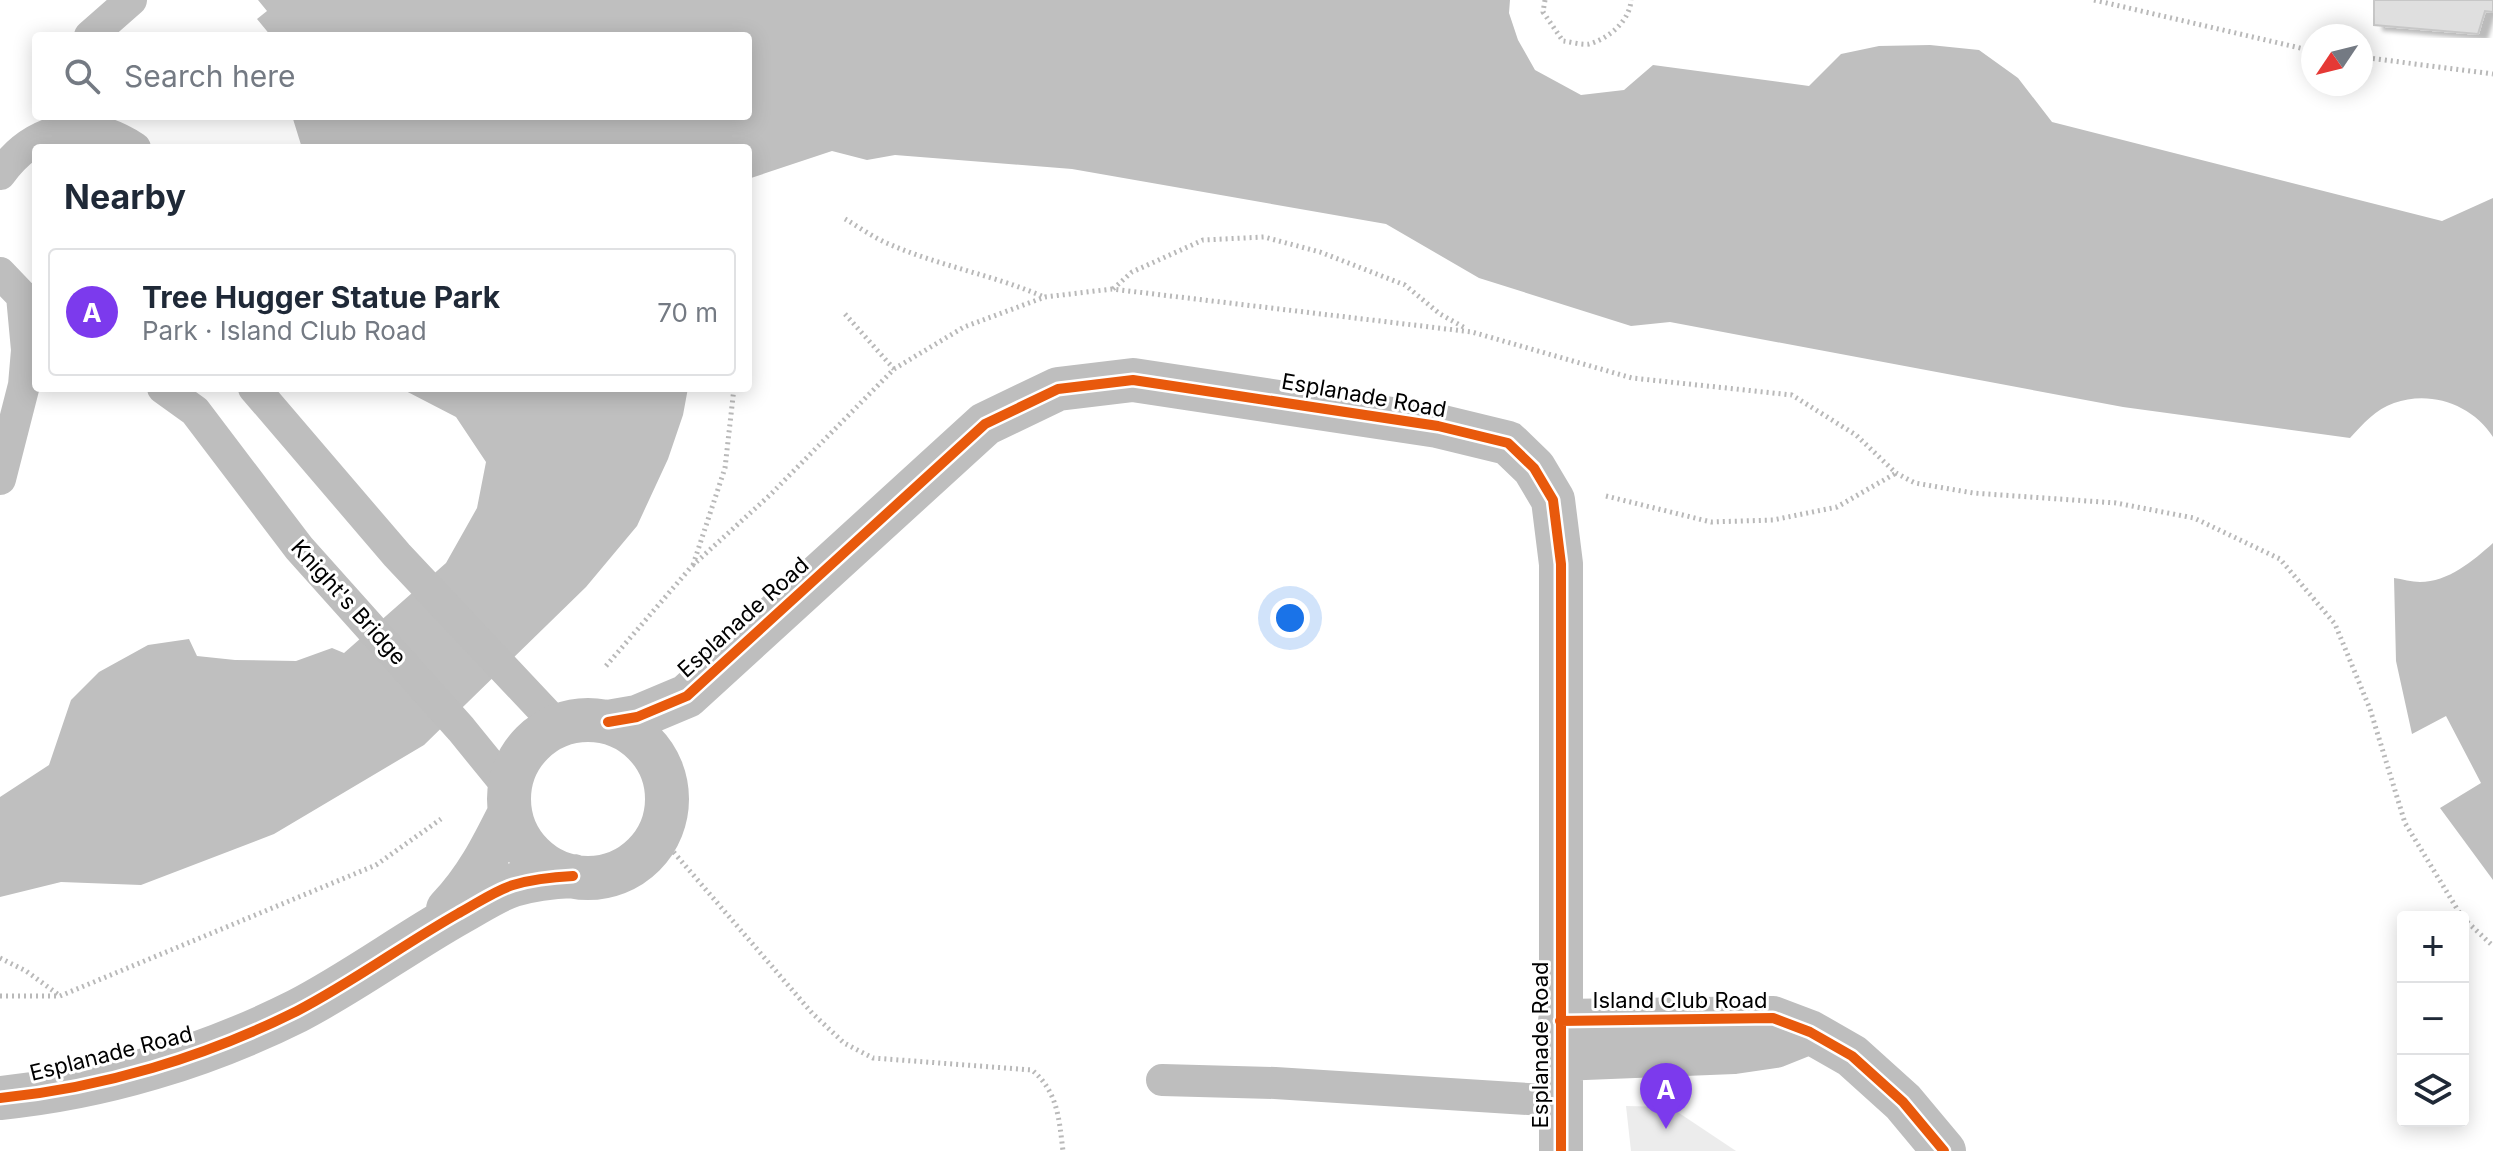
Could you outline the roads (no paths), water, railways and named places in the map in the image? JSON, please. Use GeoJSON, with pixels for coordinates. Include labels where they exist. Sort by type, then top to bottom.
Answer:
{"type":"FeatureCollection","features":[{"type":"Feature","properties":{"kind":"street","name":"Esplanade Road"},"geometry":{"type":"LineString","coordinates":[[608,722],[637,717],[687,696],[985,424],[1058,389],[1133,380],[1438,426],[1508,443],[1534,468],[1553,500],[1561,564],[1561,1151]]}},
{"type":"Feature","properties":{"kind":"street","name":"Esplanade Road"},"geometry":{"type":"LineString","coordinates":[[666,788],[670,757],[687,696]]}},
{"type":"Feature","properties":{"kind":"street"},"geometry":{"type":"LineString","coordinates":[[551,719],[608,722],[629,731],[646,746],[660,765],[666,788],[666,812],[658,834],[645,854],[626,868],[604,876],[573,876],[552,870],[529,853],[513,828],[504,789],[525,752],[551,719]]}},
{"type":"Feature","properties":{"kind":"street","name":"Esplanade Road"},"geometry":{"type":"LineString","coordinates":[[427,931],[468,889],[484,865],[504,789]]}},
{"type":"Feature","properties":{"kind":"street","name":"Esplanade Road"},"geometry":{"type":"LineString","coordinates":[[0,1098],[43,1094],[124,1075],[209,1049],[298,1010],[427,931],[509,886],[543,878],[573,876]]}},
{"type":"Feature","properties":{"kind":"street","name":"Island Club Road"},"geometry":{"type":"LineString","coordinates":[[1560,1060],[1786,1032],[1852,1056],[1903,1102],[1944,1151]]}},
{"type":"Feature","properties":{"kind":"lane"},"geometry":{"type":"LineString","coordinates":[[95,32],[131,0]]}},
{"type":"Feature","properties":{"kind":"lane"},"geometry":{"type":"LineString","coordinates":[[127,32],[131,0]]}},
{"type":"Feature","properties":{"kind":"lane"},"geometry":{"type":"LineString","coordinates":[[7,164],[34,120]]}},
{"type":"Feature","properties":{"kind":"lane"},"geometry":{"type":"LineString","coordinates":[[7,164],[41,136],[72,128],[132,137]]}},
{"type":"Feature","properties":{"kind":"lane"},"geometry":{"type":"LineString","coordinates":[[0,273],[29,300],[24,385],[0,479]]}},
{"type":"Feature","properties":{"kind":"lane"},"geometry":{"type":"LineString","coordinates":[[14,426],[38,392]]}},
{"type":"Feature","properties":{"kind":"lane"},"geometry":{"type":"LineString","coordinates":[[257,392],[397,555],[551,719]]}},
{"type":"Feature","properties":{"kind":"lane","name":"Knight's Bridge"},"geometry":{"type":"LineString","coordinates":[[188,400],[299,548],[461,729],[504,789]]}},
{"type":"Feature","properties":{"kind":"lane"},"geometry":{"type":"LineString","coordinates":[[1162,1080],[1275,1083],[1560,1060]]}},
{"type":"Feature","properties":{"kind":"place","name":"Tree Hugger Statue Park"},"geometry":{"type":"Point","coordinates":[1666,1129]}}]}
